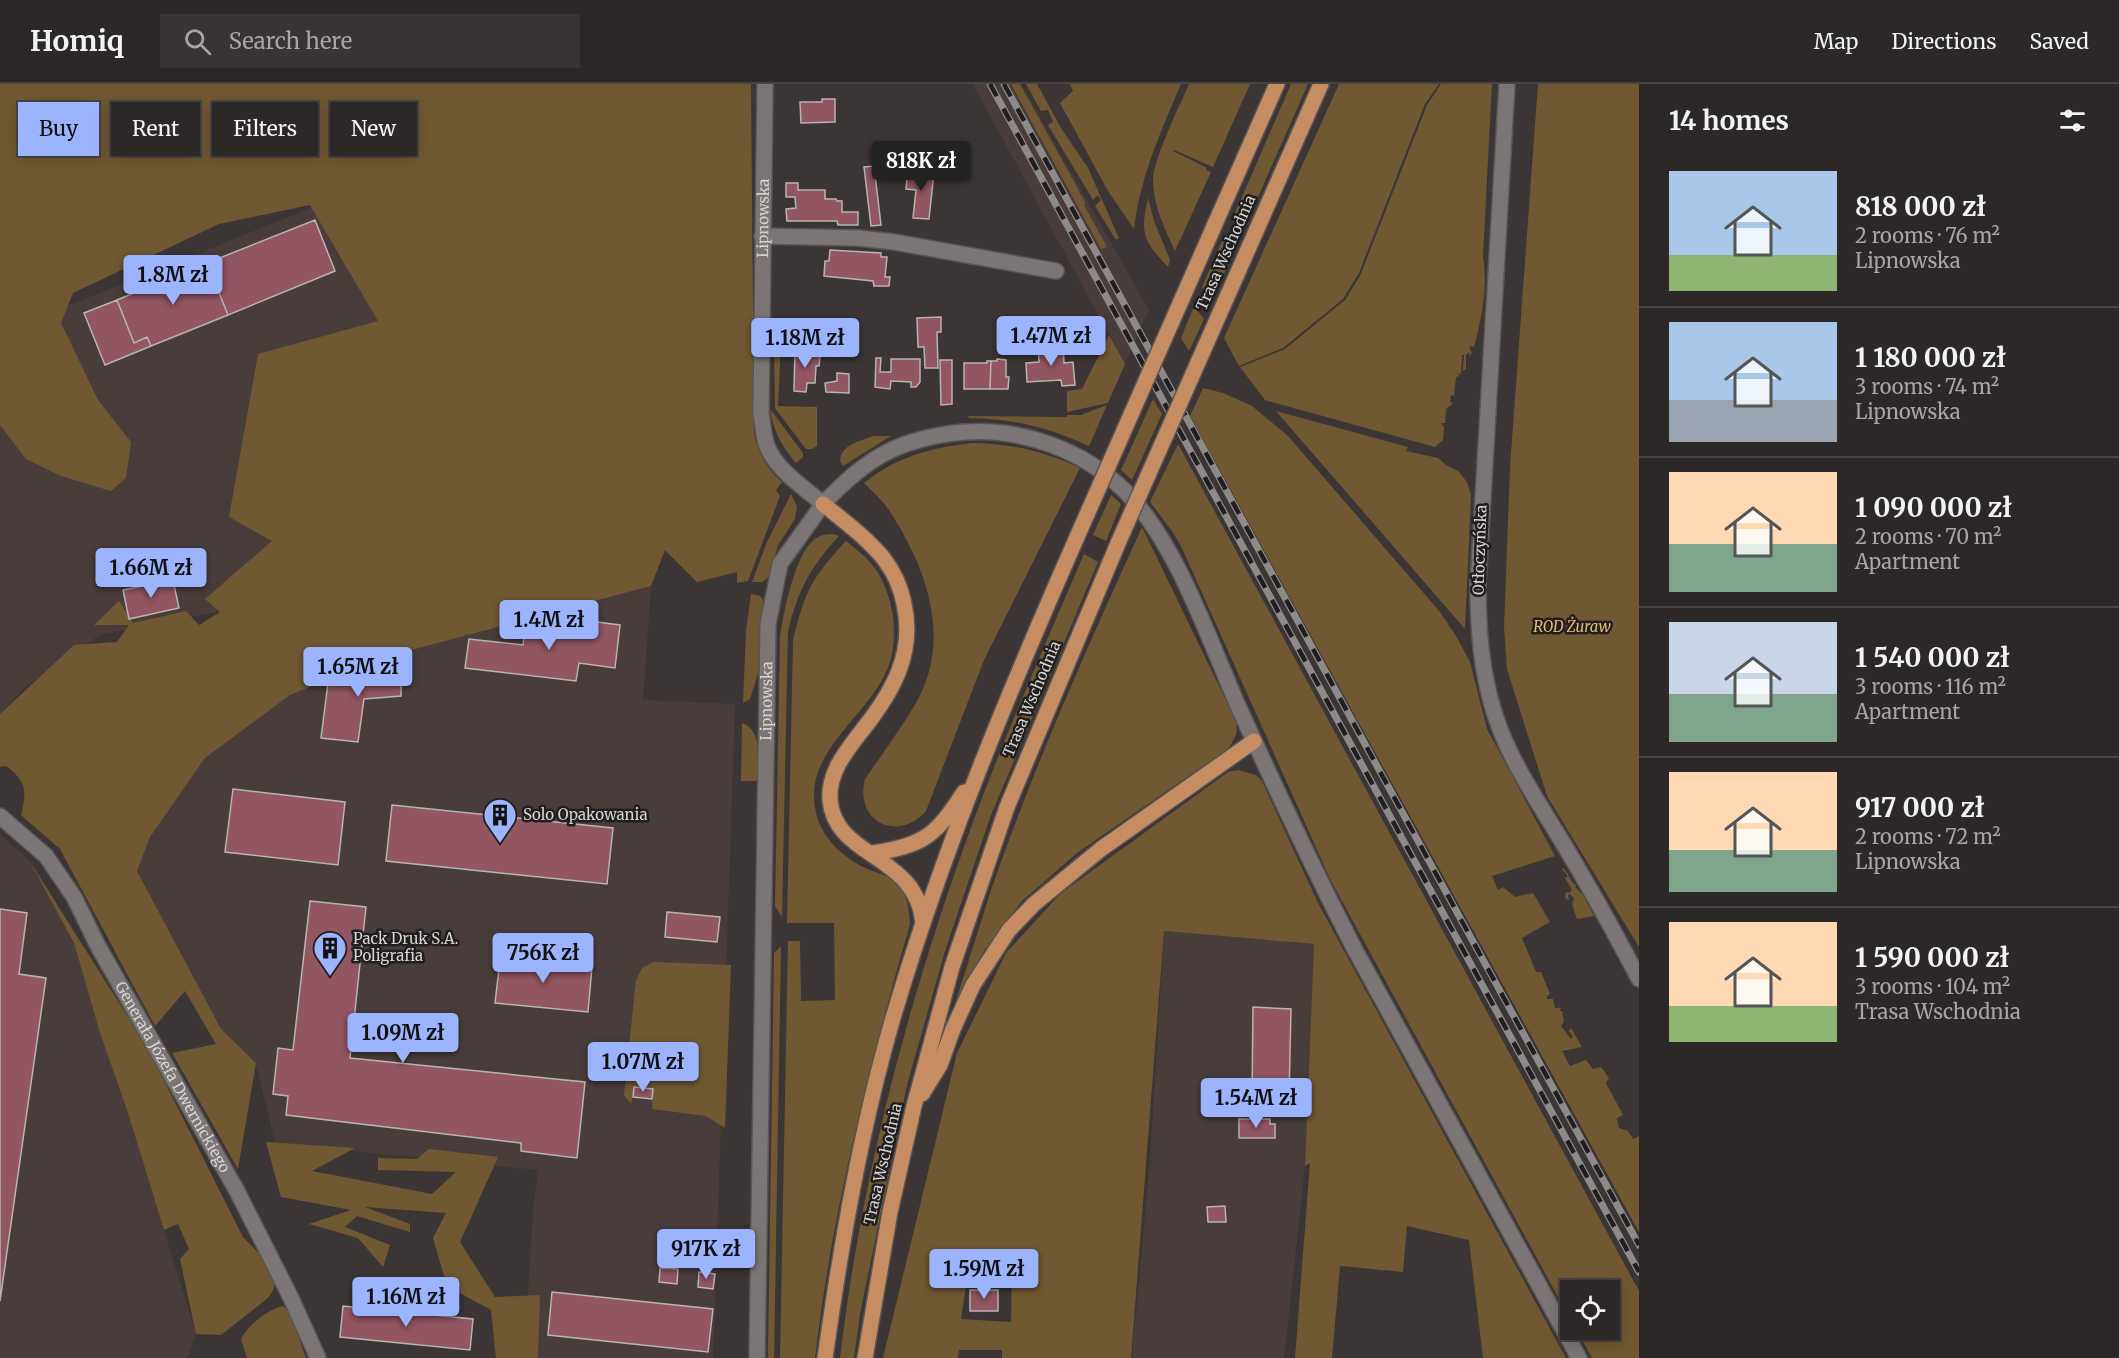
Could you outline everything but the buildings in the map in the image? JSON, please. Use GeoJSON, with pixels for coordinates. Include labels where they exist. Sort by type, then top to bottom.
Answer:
{"type":"FeatureCollection","features":[{"type":"Feature","properties":{"kind":"main road","name":"Trasa Wschodnia"},"geometry":{"type":"LineString","coordinates":[[825,1358],[837,1272],[872,1102],[893,1018],[977,771],[1047,605],[1277,84]]}},
{"type":"Feature","properties":{"kind":"main road","name":"Trasa Wschodnia"},"geometry":{"type":"LineString","coordinates":[[865,1358],[890,1212],[914,1106],[952,967],[1007,807],[1119,541],[1321,84]]}},
{"type":"Feature","properties":{"kind":"main road"},"geometry":{"type":"LineString","coordinates":[[823,504],[853,528],[884,559],[894,574],[906,614],[906,653],[895,682],[878,711],[840,762],[832,777],[830,800],[838,824],[846,836],[900,874],[909,885],[920,905],[923,925]]}},
{"type":"Feature","properties":{"kind":"main road"},"geometry":{"type":"LineString","coordinates":[[914,1106],[940,1065],[973,985],[1016,924],[1065,877],[1101,849],[1254,741]]}},
{"type":"Feature","properties":{"kind":"main road"},"geometry":{"type":"LineString","coordinates":[[872,853],[911,845],[932,834],[948,816],[977,771]]}},
{"type":"Feature","properties":{"kind":"street","name":"Lipnowska"},"geometry":{"type":"LineString","coordinates":[[756,1358],[768,624],[780,564],[823,504],[779,464],[768,447],[763,430],[761,413],[762,236],[765,84]]}},
{"type":"Feature","properties":{"kind":"street","name":"Otłoczyńska"},"geometry":{"type":"LineString","coordinates":[[1507,84],[1478,584],[1481,658],[1502,732],[1526,781],[1572,857],[1639,979]]}},
{"type":"Feature","properties":{"kind":"street"},"geometry":{"type":"LineString","coordinates":[[762,236],[858,238],[894,242],[1056,271]]}},
{"type":"Feature","properties":{"kind":"street"},"geometry":{"type":"LineString","coordinates":[[823,504],[848,478],[891,450],[938,434],[981,431],[1001,432],[1049,443],[1070,452],[1100,470],[1125,492],[1148,518],[1163,542],[1187,589],[1315,872],[1354,948],[1579,1358]]}},
{"type":"Feature","properties":{"kind":"street","name":"Generała Józefa Dwernickiego"},"geometry":{"type":"LineString","coordinates":[[0,816],[46,856],[74,897],[98,946],[237,1191],[291,1298],[318,1358]]}},
{"type":"Feature","properties":{"kind":"shaded area"},"geometry":{"type":"Polygon","coordinates":[[[973,84],[1021,84],[1149,310],[1125,364],[973,84]]]}},
{"type":"Feature","properties":{"kind":"shaded area"},"geometry":{"type":"Polygon","coordinates":[[[319,205],[519,552],[100,635],[24,688],[0,714],[0,333],[319,205]]]}},
{"type":"Feature","properties":{"kind":"shaded area"},"geometry":{"type":"Polygon","coordinates":[[[651,586],[643,700],[735,704],[713,1358],[524,1358],[533,1211],[538,1170],[275,1143],[256,1063],[221,1029],[137,871],[150,837],[205,758],[290,695],[389,656],[651,586]]]}},
{"type":"Feature","properties":{"kind":"shaded area"},"geometry":{"type":"Polygon","coordinates":[[[0,835],[29,860],[74,943],[100,1033],[128,1113],[196,1334],[187,1358],[0,1358],[0,835]]]}},
{"type":"Feature","properties":{"kind":"shaded area"},"geometry":{"type":"Polygon","coordinates":[[[1164,931],[1314,944],[1305,1166],[1284,1358],[1132,1358],[1150,1162],[1164,931]]]}},
{"type":"Feature","properties":{"kind":"green space"},"geometry":{"type":"Polygon","coordinates":[[[0,84],[751,84],[754,434],[764,460],[782,482],[776,490],[780,496],[748,581],[737,583],[737,572],[697,582],[665,550],[651,586],[389,656],[290,695],[205,758],[150,837],[137,871],[221,1029],[256,1063],[238,1169],[172,1053],[216,1044],[185,991],[155,1026],[60,849],[21,815],[24,799],[22,782],[6,766],[0,767],[0,714],[74,645],[117,642],[129,625],[94,625],[119,601],[133,623],[186,611],[199,625],[220,612],[205,599],[272,541],[229,517],[258,354],[378,321],[310,205],[219,224],[73,293],[61,323],[98,400],[131,442],[126,478],[111,491],[61,476],[26,459],[0,425],[0,84]]]}},
{"type":"Feature","properties":{"kind":"green space"},"geometry":{"type":"Polygon","coordinates":[[[1011,84],[1020,84],[1107,247],[1101,249],[1011,84]]]}},
{"type":"Feature","properties":{"kind":"green space"},"geometry":{"type":"Polygon","coordinates":[[[1026,84],[1037,84],[1061,128],[1088,168],[1119,238],[1116,240],[1095,206],[1101,200],[1098,195],[1093,200],[1048,125],[1053,122],[1048,110],[1041,111],[1026,84]]]}},
{"type":"Feature","properties":{"kind":"green space"},"geometry":{"type":"Polygon","coordinates":[[[1070,84],[1181,84],[1146,173],[1134,229],[1108,191],[1060,103],[1073,91],[1070,84]]]}},
{"type":"Feature","properties":{"kind":"green space"},"geometry":{"type":"Polygon","coordinates":[[[1189,84],[1250,84],[1213,167],[1173,151],[1211,172],[1175,251],[1157,208],[1153,180],[1162,146],[1189,84]]]}},
{"type":"Feature","properties":{"kind":"green space"},"geometry":{"type":"Polygon","coordinates":[[[1291,84],[1308,84],[1246,224],[1235,213],[1291,84]]]}},
{"type":"Feature","properties":{"kind":"green space"},"geometry":{"type":"Polygon","coordinates":[[[1339,84],[1439,84],[1425,104],[1359,273],[1343,299],[1283,348],[1239,366],[1224,338],[1339,84]]]}},
{"type":"Feature","properties":{"kind":"green space"},"geometry":{"type":"Polygon","coordinates":[[[1441,84],[1492,84],[1482,313],[1474,347],[1470,346],[1472,352],[1470,357],[1469,352],[1466,355],[1466,369],[1463,371],[1464,355],[1462,355],[1461,374],[1457,373],[1460,376],[1456,377],[1454,396],[1451,395],[1450,401],[1453,404],[1446,409],[1445,423],[1441,423],[1444,427],[1443,440],[1435,447],[1265,400],[1240,367],[1285,349],[1345,300],[1360,276],[1427,105],[1441,84]]]}},
{"type":"Feature","properties":{"kind":"green space","name":"ROD Żuraw"},"geometry":{"type":"Polygon","coordinates":[[[1538,84],[1639,84],[1639,947],[1547,796],[1507,669],[1504,628],[1510,467],[1538,84]]]}},
{"type":"Feature","properties":{"kind":"green space"},"geometry":{"type":"Polygon","coordinates":[[[1148,198],[1154,221],[1170,260],[1168,267],[1153,250],[1146,236],[1144,220],[1148,198]]]}},
{"type":"Feature","properties":{"kind":"green space"},"geometry":{"type":"Polygon","coordinates":[[[1224,237],[1238,243],[1212,301],[1202,287],[1224,237]]]}},
{"type":"Feature","properties":{"kind":"green space"},"geometry":{"type":"Polygon","coordinates":[[[1194,306],[1204,319],[1189,351],[1181,338],[1194,306]]]}},
{"type":"Feature","properties":{"kind":"green space"},"geometry":{"type":"Polygon","coordinates":[[[1109,335],[1125,364],[1108,403],[1067,412],[1067,391],[1082,389],[1109,335]]]}},
{"type":"Feature","properties":{"kind":"green space"},"geometry":{"type":"Polygon","coordinates":[[[774,345],[781,345],[778,406],[817,407],[817,446],[812,449],[806,449],[775,408],[774,345]]]}},
{"type":"Feature","properties":{"kind":"green space"},"geometry":{"type":"Polygon","coordinates":[[[1203,388],[1223,393],[1252,406],[1288,436],[1440,612],[1470,662],[1487,729],[1555,856],[1492,876],[1498,890],[1503,887],[1515,897],[1533,893],[1550,922],[1522,938],[1536,972],[1541,972],[1550,994],[1547,999],[1553,999],[1555,1008],[1561,1008],[1559,1011],[1562,1011],[1564,1022],[1561,1026],[1571,1039],[1573,1037],[1569,1031],[1571,1028],[1582,1047],[1562,1051],[1570,1066],[1586,1060],[1593,1069],[1601,1067],[1609,1078],[1606,1083],[1623,1115],[1617,1118],[1619,1128],[1628,1131],[1633,1139],[1639,1136],[1639,1232],[1190,416],[1203,388]]]}},
{"type":"Feature","properties":{"kind":"green space"},"geometry":{"type":"Polygon","coordinates":[[[1153,399],[1162,414],[1132,480],[1121,470],[1153,399]]]}},
{"type":"Feature","properties":{"kind":"green space"},"geometry":{"type":"Polygon","coordinates":[[[1107,405],[1089,446],[1030,425],[969,418],[968,416],[1067,417],[1067,415],[1081,415],[1107,405]]]}},
{"type":"Feature","properties":{"kind":"green space"},"geometry":{"type":"Polygon","coordinates":[[[770,409],[803,453],[803,457],[796,463],[779,438],[770,409]]]}},
{"type":"Feature","properties":{"kind":"green space"},"geometry":{"type":"Polygon","coordinates":[[[1276,411],[1408,447],[1406,451],[1438,458],[1458,471],[1467,482],[1471,495],[1465,629],[1276,411]]]}},
{"type":"Feature","properties":{"kind":"green space"},"geometry":{"type":"Polygon","coordinates":[[[873,436],[891,436],[843,466],[840,461],[841,455],[847,447],[873,436]]]}},
{"type":"Feature","properties":{"kind":"green space"},"geometry":{"type":"Polygon","coordinates":[[[973,443],[1028,450],[1080,468],[984,660],[926,811],[915,821],[903,826],[891,826],[881,823],[866,807],[863,794],[865,779],[916,703],[927,678],[933,653],[933,628],[924,579],[914,555],[889,510],[864,483],[889,466],[915,455],[973,443]]]}},
{"type":"Feature","properties":{"kind":"green space"},"geometry":{"type":"Polygon","coordinates":[[[1178,444],[1639,1291],[1639,1358],[1592,1358],[1582,1340],[1620,1340],[1620,1280],[1560,1280],[1560,1301],[1331,881],[1181,546],[1150,502],[1178,444]]]}},
{"type":"Feature","properties":{"kind":"green space"},"geometry":{"type":"Polygon","coordinates":[[[791,494],[797,506],[795,519],[778,545],[769,577],[762,582],[752,582],[767,542],[791,494]]]}},
{"type":"Feature","properties":{"kind":"green space"},"geometry":{"type":"Polygon","coordinates":[[[1111,495],[1121,504],[1106,541],[1093,535],[1111,495]]]}},
{"type":"Feature","properties":{"kind":"green space"},"geometry":{"type":"Polygon","coordinates":[[[1142,527],[1237,723],[1236,735],[1229,748],[1077,853],[1022,901],[983,952],[955,1004],[991,890],[1043,752],[1142,527]]]}},
{"type":"Feature","properties":{"kind":"green space"},"geometry":{"type":"Polygon","coordinates":[[[833,534],[839,536],[820,558],[806,580],[788,631],[782,917],[775,906],[780,637],[791,585],[802,557],[815,539],[833,534]]]}},
{"type":"Feature","properties":{"kind":"green space"},"geometry":{"type":"Polygon","coordinates":[[[846,541],[870,562],[882,581],[893,616],[893,643],[887,670],[878,687],[840,735],[819,769],[814,788],[815,808],[822,829],[842,853],[860,865],[897,883],[908,905],[910,924],[880,1031],[854,1139],[831,1248],[815,1358],[780,1358],[788,941],[800,941],[801,1001],[835,1000],[834,923],[787,923],[793,641],[801,610],[811,586],[825,565],[846,541]]]}},
{"type":"Feature","properties":{"kind":"green space"},"geometry":{"type":"Polygon","coordinates":[[[1084,554],[1098,562],[991,815],[945,951],[907,1085],[860,1314],[854,1358],[840,1358],[849,1288],[876,1150],[910,1014],[930,947],[976,814],[1028,683],[1084,554]]]}},
{"type":"Feature","properties":{"kind":"green space"},"geometry":{"type":"Polygon","coordinates":[[[751,594],[760,596],[763,600],[758,674],[750,699],[743,703],[746,631],[751,594]]]}},
{"type":"Feature","properties":{"kind":"green space"},"geometry":{"type":"Polygon","coordinates":[[[742,723],[754,733],[756,740],[758,748],[757,781],[741,781],[742,723]]]}},
{"type":"Feature","properties":{"kind":"green space"},"geometry":{"type":"Polygon","coordinates":[[[1238,770],[1256,775],[1262,781],[1318,903],[1566,1358],[1483,1358],[1469,1240],[1407,1226],[1403,1272],[1340,1266],[1332,1358],[1295,1358],[1310,1163],[1305,1166],[1314,944],[1164,931],[1131,1358],[1002,1358],[1002,1350],[959,1350],[958,1358],[883,1358],[957,1053],[1006,953],[1060,894],[1228,772],[1238,770]],[[969,1266],[961,1319],[1011,1322],[1012,1271],[969,1266]]]}},
{"type":"Feature","properties":{"kind":"green space"},"geometry":{"type":"Polygon","coordinates":[[[29,860],[148,1049],[243,1237],[271,1266],[274,1289],[268,1298],[221,1335],[196,1334],[180,1259],[189,1249],[178,1224],[164,1230],[128,1113],[100,1033],[74,943],[29,860]]]}},
{"type":"Feature","properties":{"kind":"green space"},"geometry":{"type":"Polygon","coordinates":[[[1563,868],[1583,895],[1594,916],[1577,919],[1572,904],[1574,898],[1570,894],[1568,895],[1569,900],[1565,898],[1566,892],[1569,893],[1572,890],[1565,878],[1568,877],[1562,870],[1563,868]]]}},
{"type":"Feature","properties":{"kind":"green space"},"geometry":{"type":"Polygon","coordinates":[[[781,946],[774,1358],[768,1358],[774,953],[781,946]]]}},
{"type":"Feature","properties":{"kind":"green space"},"geometry":{"type":"Polygon","coordinates":[[[654,962],[731,965],[725,1128],[706,1116],[652,1109],[653,1089],[634,1087],[631,1104],[624,1095],[636,980],[642,968],[654,962]]]}},
{"type":"Feature","properties":{"kind":"green space"},"geometry":{"type":"Polygon","coordinates":[[[266,1142],[355,1148],[312,1171],[432,1194],[456,1172],[378,1170],[378,1158],[417,1159],[429,1149],[498,1157],[460,1242],[495,1297],[540,1295],[538,1358],[496,1358],[491,1310],[447,1286],[433,1238],[446,1213],[365,1207],[410,1224],[410,1232],[357,1216],[345,1227],[390,1245],[383,1267],[358,1238],[309,1224],[351,1210],[281,1197],[266,1142]]]}},
{"type":"Feature","properties":{"kind":"green space"},"geometry":{"type":"Polygon","coordinates":[[[283,1306],[290,1313],[306,1358],[247,1358],[241,1339],[244,1334],[265,1314],[283,1306]]]}},
{"type":"Feature","properties":{"kind":"railway"},"geometry":{"type":"LineString","coordinates":[[990,84],[1639,1272]]}},
{"type":"Feature","properties":{"kind":"railway"},"geometry":{"type":"LineString","coordinates":[[1004,84],[1639,1245]]}},
{"type":"Feature","properties":{"kind":"place","name":"Solo Opakowania"},"geometry":{"type":"Point","coordinates":[500,844]}},
{"type":"Feature","properties":{"kind":"place","name":"Pack Druk S.A. Poligrafia"},"geometry":{"type":"Point","coordinates":[330,977]}}]}
